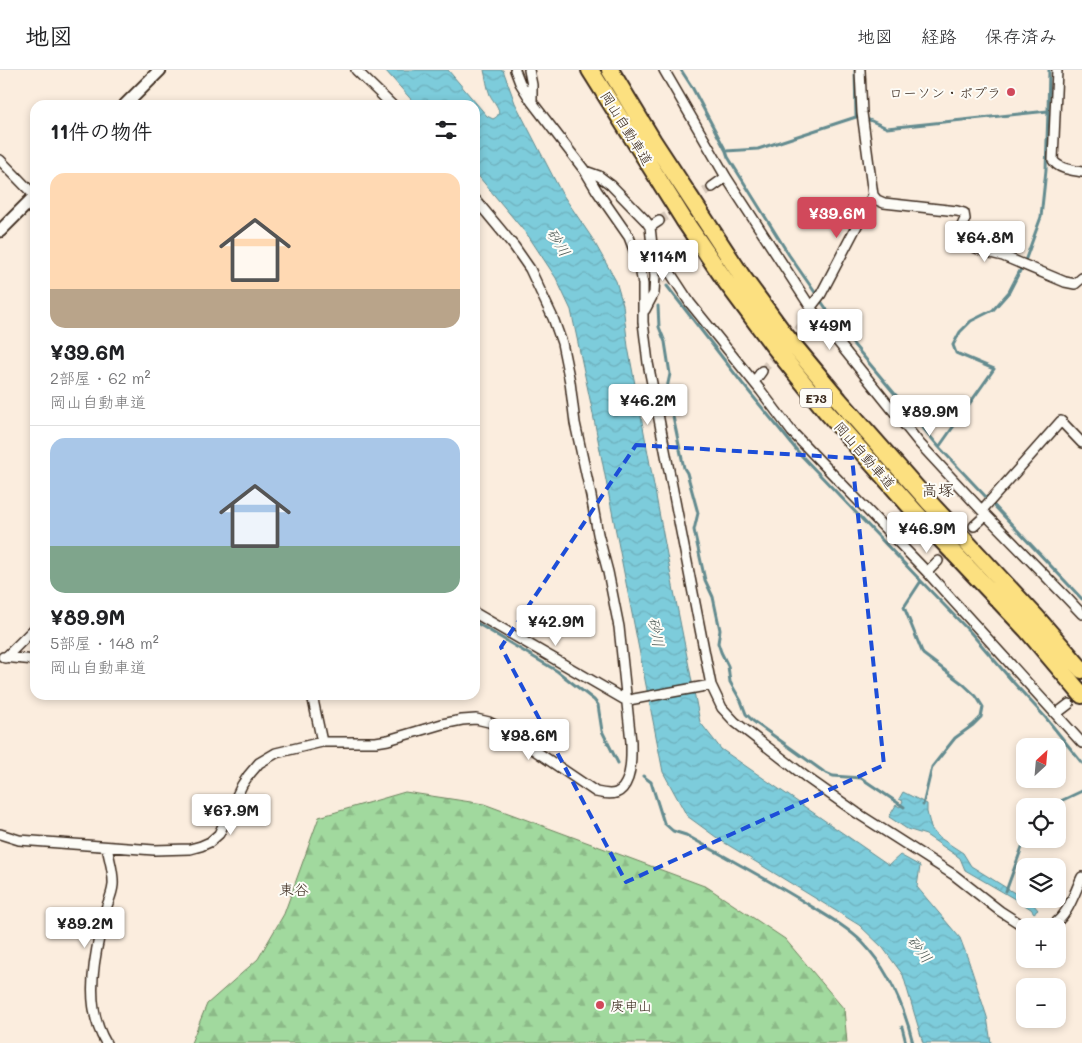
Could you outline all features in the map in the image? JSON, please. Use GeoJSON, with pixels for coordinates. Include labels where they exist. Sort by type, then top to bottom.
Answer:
{"type":"FeatureCollection","features":[{"type":"Feature","properties":{"kind":"highway","name":"岡山自動車道"},"geometry":{"type":"LineString","coordinates":[[590,70],[684,220],[772,344],[826,411],[916,513],[1027,630],[1076,699]]}},
{"type":"Feature","properties":{"kind":"highway","name":"岡山自動車道"},"geometry":{"type":"LineString","coordinates":[[610,70],[653,141],[735,267],[785,335],[909,480],[1037,618],[1082,670]]}},
{"type":"Feature","properties":{"kind":"street"},"geometry":{"type":"LineString","coordinates":[[130,100],[160,70]]}},
{"type":"Feature","properties":{"kind":"street"},"geometry":{"type":"LineString","coordinates":[[356,70],[387,100]]}},
{"type":"Feature","properties":{"kind":"street"},"geometry":{"type":"LineString","coordinates":[[515,70],[520,83],[532,102],[585,171],[629,237],[636,252],[643,284],[642,322],[648,363],[707,686],[722,708],[735,722],[806,777],[857,813],[954,875],[1016,921]]}},
{"type":"Feature","properties":{"kind":"street"},"geometry":{"type":"LineString","coordinates":[[529,70],[532,85],[532,102]]}},
{"type":"Feature","properties":{"kind":"street"},"geometry":{"type":"LineString","coordinates":[[664,70],[726,177],[813,306],[920,444],[987,507],[1082,614]]}},
{"type":"Feature","properties":{"kind":"street"},"geometry":{"type":"LineString","coordinates":[[860,70],[862,117],[873,195],[877,200],[884,203],[964,213],[966,219],[959,232],[959,240],[965,244],[1003,256],[1065,282],[1075,284],[1082,278]]}},
{"type":"Feature","properties":{"kind":"street"},"geometry":{"type":"LineString","coordinates":[[1057,70],[1053,160],[1060,167],[1082,172]]}},
{"type":"Feature","properties":{"kind":"street"},"geometry":{"type":"LineString","coordinates":[[0,160],[30,191]]}},
{"type":"Feature","properties":{"kind":"street"},"geometry":{"type":"LineString","coordinates":[[585,171],[599,176],[612,185],[650,227],[655,276],[654,293],[643,314]]}},
{"type":"Feature","properties":{"kind":"street"},"geometry":{"type":"LineString","coordinates":[[712,187],[726,177]]}},
{"type":"Feature","properties":{"kind":"street"},"geometry":{"type":"LineString","coordinates":[[805,322],[873,195]]}},
{"type":"Feature","properties":{"kind":"street"},"geometry":{"type":"LineString","coordinates":[[0,231],[30,201]]}},
{"type":"Feature","properties":{"kind":"street"},"geometry":{"type":"LineString","coordinates":[[0,834],[19,840],[154,850],[190,850],[210,842],[219,834],[248,776],[259,762],[276,754],[322,742],[376,742],[388,740],[442,724],[476,719],[489,722],[503,729],[596,792],[610,794],[622,790],[631,768],[630,700],[619,627],[575,423],[570,382],[562,343],[553,318],[530,269],[514,246],[480,205]]}},
{"type":"Feature","properties":{"kind":"street"},"geometry":{"type":"LineString","coordinates":[[650,227],[659,221]]}},
{"type":"Feature","properties":{"kind":"street"},"geometry":{"type":"LineString","coordinates":[[652,245],[690,303],[798,438],[927,572],[1082,743]]}},
{"type":"Feature","properties":{"kind":"street"},"geometry":{"type":"LineString","coordinates":[[754,382],[762,371]]}},
{"type":"Feature","properties":{"kind":"street"},"geometry":{"type":"LineString","coordinates":[[974,526],[987,507],[1061,421],[1082,443]]}},
{"type":"Feature","properties":{"kind":"street"},"geometry":{"type":"LineString","coordinates":[[927,572],[938,561]]}},
{"type":"Feature","properties":{"kind":"street"},"geometry":{"type":"LineString","coordinates":[[480,616],[630,700],[707,686]]}},
{"type":"Feature","properties":{"kind":"street"},"geometry":{"type":"LineString","coordinates":[[3,657],[30,633]]}},
{"type":"Feature","properties":{"kind":"street"},"geometry":{"type":"LineString","coordinates":[[3,657],[30,660]]}},
{"type":"Feature","properties":{"kind":"street"},"geometry":{"type":"LineString","coordinates":[[1056,714],[1076,699]]}},
{"type":"Feature","properties":{"kind":"street"},"geometry":{"type":"LineString","coordinates":[[313,700],[322,742]]}},
{"type":"Feature","properties":{"kind":"street"},"geometry":{"type":"LineString","coordinates":[[106,1043],[97,1019],[93,998],[93,980],[97,946],[113,885],[107,847]]}},
{"type":"Feature","properties":{"kind":"street"},"geometry":{"type":"LineString","coordinates":[[1060,918],[1082,877]]}},
{"type":"Feature","properties":{"kind":"highlighted area"},"geometry":{"type":"Polygon","coordinates":[[[636,445],[852,458],[884,765],[626,882],[501,647],[636,445]]]}},
{"type":"Feature","properties":{"kind":"green space"},"geometry":{"type":"Polygon","coordinates":[[[405,792],[484,804],[707,887],[785,939],[844,1009],[847,1043],[191,1043],[207,1004],[258,959],[284,914],[319,817],[405,792]]]}},
{"type":"Feature","properties":{"kind":"water"},"geometry":{"type":"Polygon","coordinates":[[[385,70],[448,70],[473,100],[412,100],[385,70]]]}},
{"type":"Feature","properties":{"kind":"water","name":"砂川"},"geometry":{"type":"Polygon","coordinates":[[[484,70],[503,70],[515,103],[561,192],[592,238],[616,281],[623,305],[628,347],[700,722],[721,749],[889,865],[900,855],[920,866],[917,887],[960,938],[987,1017],[991,1043],[923,1043],[903,975],[883,948],[859,925],[720,840],[687,816],[663,772],[571,310],[556,278],[529,237],[480,178],[480,108],[487,116],[493,119],[497,117],[499,111],[490,95],[484,70]]]}},
{"type":"Feature","properties":{"kind":"water"},"geometry":{"type":"Polygon","coordinates":[[[903,792],[927,804],[931,828],[937,836],[963,853],[971,866],[1016,894],[1016,900],[965,870],[960,858],[926,835],[907,829],[889,817],[896,805],[900,807],[903,801],[899,799],[903,792]]]}},
{"type":"Feature","properties":{"kind":"water"},"geometry":{"type":"Polygon","coordinates":[[[1029,908],[1036,908],[1038,910],[1034,913],[1029,908]]]}},
{"type":"Feature","properties":{"kind":"waterway"},"geometry":{"type":"LineString","coordinates":[[681,70],[726,151]]}},
{"type":"Feature","properties":{"kind":"waterway"},"geometry":{"type":"LineString","coordinates":[[855,70],[856,117],[758,149],[726,151],[728,157],[789,255],[839,327],[939,447],[1082,599]]}},
{"type":"Feature","properties":{"kind":"waterway"},"geometry":{"type":"LineString","coordinates":[[865,118],[887,128],[1048,111],[1049,70]]}},
{"type":"Feature","properties":{"kind":"waterway"},"geometry":{"type":"LineString","coordinates":[[939,447],[994,369],[956,353],[953,345],[960,332],[971,321],[993,310],[1009,292],[1025,261],[1041,217],[1046,170],[1048,111]]}},
{"type":"Feature","properties":{"kind":"waterway"},"geometry":{"type":"LineString","coordinates":[[667,286],[799,453],[921,581],[904,607],[923,654],[963,684],[976,696],[983,707],[981,717],[955,738],[932,767],[923,805]]}},
{"type":"Feature","properties":{"kind":"waterway"},"geometry":{"type":"LineString","coordinates":[[658,306],[659,327],[665,342],[670,374],[667,388],[684,468],[698,513],[694,530],[705,580],[713,597],[720,630],[718,643],[728,666],[730,682],[746,714],[753,721],[824,772],[833,776],[861,778],[904,807]]}},
{"type":"Feature","properties":{"kind":"waterway"},"geometry":{"type":"LineString","coordinates":[[921,581],[971,633],[1046,718],[1082,763]]}},
{"type":"Feature","properties":{"kind":"waterway"},"geometry":{"type":"LineString","coordinates":[[480,625],[557,671],[594,700],[598,705],[602,731],[618,763]]}},
{"type":"Feature","properties":{"kind":"waterway"},"geometry":{"type":"LineString","coordinates":[[643,776],[651,782],[664,823],[673,831],[686,835],[779,887],[837,922],[862,942],[888,977],[900,1002],[913,1043]]}},
{"type":"Feature","properties":{"kind":"waterway"},"geometry":{"type":"LineString","coordinates":[[1066,798],[1082,791]]}},
{"type":"Feature","properties":{"kind":"waterway"},"geometry":{"type":"LineString","coordinates":[[1006,891],[1022,848]]}},
{"type":"Feature","properties":{"kind":"waterway"},"geometry":{"type":"LineString","coordinates":[[902,1027],[906,1043]]}},
{"type":"Feature","properties":{"kind":"tunnel"},"geometry":{"type":"LineString","coordinates":[[659,221],[712,187]]}},
{"type":"Feature","properties":{"kind":"tunnel"},"geometry":{"type":"LineString","coordinates":[[762,371],[805,322]]}},
{"type":"Feature","properties":{"kind":"tunnel"},"geometry":{"type":"LineString","coordinates":[[938,561],[974,526]]}},
{"type":"Feature","properties":{"kind":"place","name":"ローソン・ポプラ"},"geometry":{"type":"Point","coordinates":[1011,92]}},
{"type":"Feature","properties":{"kind":"place","name":"庚申山"},"geometry":{"type":"Point","coordinates":[600,1005]}},
{"type":"Feature","properties":{"kind":"district","name":"高塚"},"geometry":{"type":"Point","coordinates":[938,489]}},
{"type":"Feature","properties":{"kind":"district","name":"東谷"},"geometry":{"type":"Point","coordinates":[294,889]}}]}
